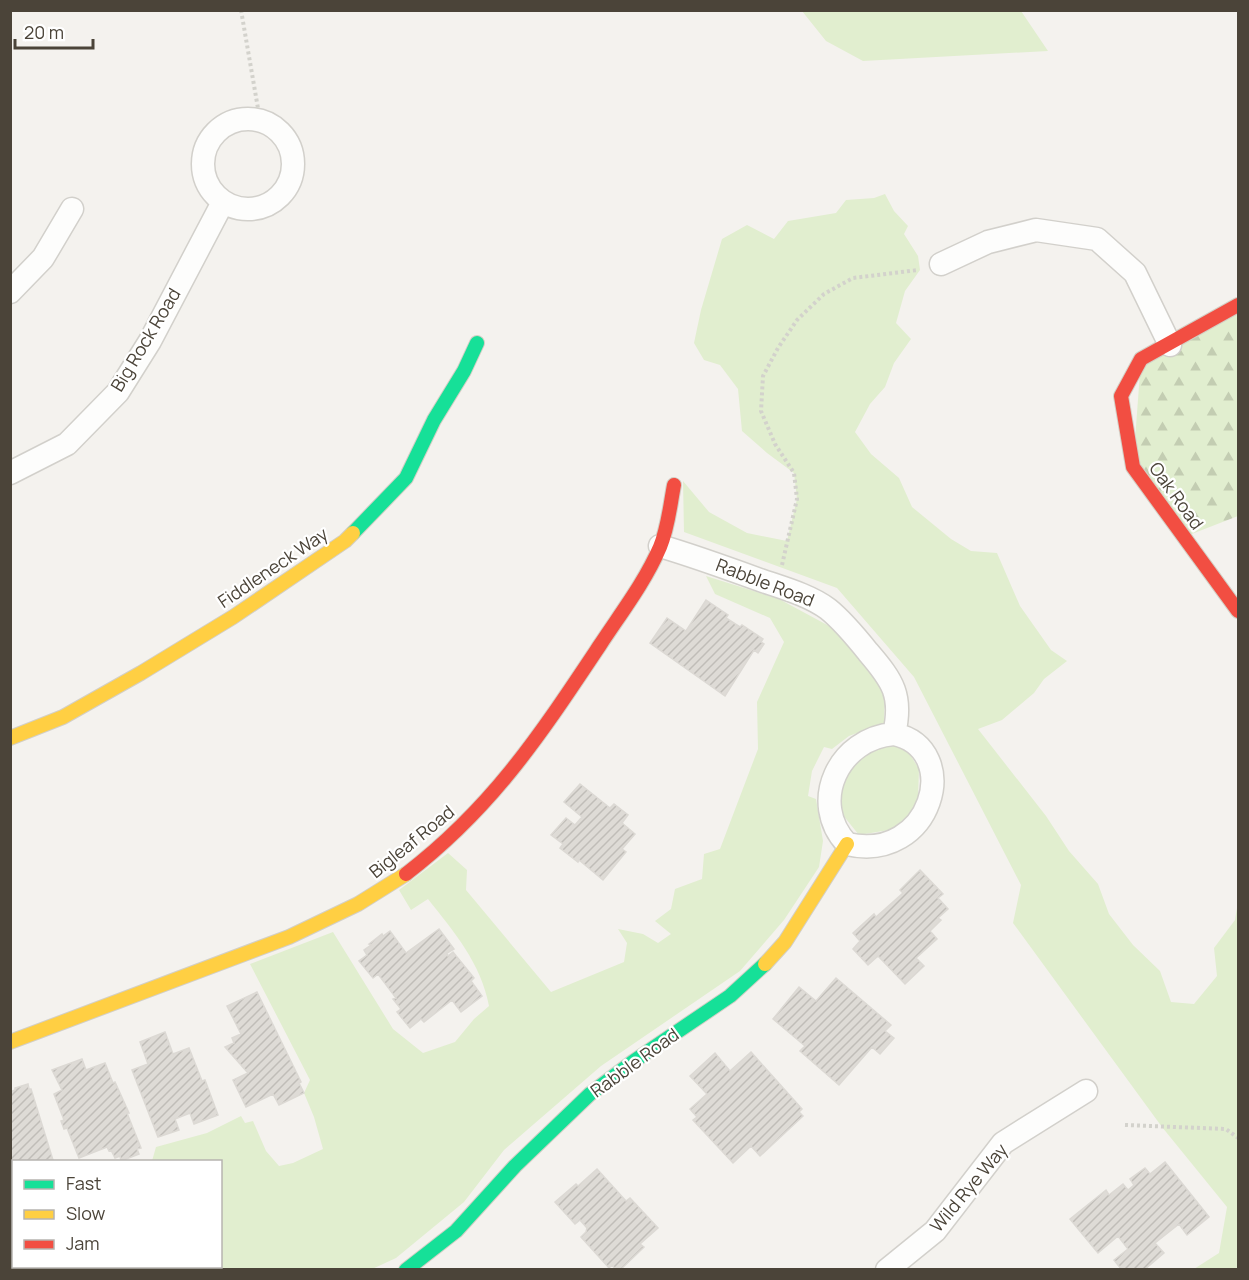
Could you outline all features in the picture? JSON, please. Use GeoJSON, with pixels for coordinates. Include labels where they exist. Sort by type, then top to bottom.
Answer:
{"type":"FeatureCollection","features":[{"type":"Feature","properties":{"kind":"street"},"geometry":{"type":"LineString","coordinates":[[240,119],[260,120],[281,132],[289,144],[293,165],[287,186],[278,198],[259,207],[237,208],[223,202],[212,192],[205,178],[202,163],[205,147],[213,134],[225,124],[240,119]]}},
{"type":"Feature","properties":{"kind":"street","name":"Big Rock Road"},"geometry":{"type":"LineString","coordinates":[[10,472],[67,444],[118,392],[150,341],[223,202]]}},
{"type":"Feature","properties":{"kind":"street"},"geometry":{"type":"LineString","coordinates":[[10,292],[43,258],[72,209]]}},
{"type":"Feature","properties":{"kind":"street"},"geometry":{"type":"LineString","coordinates":[[941,264],[988,242],[1036,230],[1096,239],[1135,273],[1170,345]]}},
{"type":"Feature","properties":{"kind":"street","name":"Oak Road"},"geometry":{"type":"LineString","coordinates":[[1239,305],[1141,359],[1121,396],[1133,467],[1239,611]]}},
{"type":"Feature","properties":{"kind":"street","name":"Fiddleneck Way"},"geometry":{"type":"LineString","coordinates":[[10,738],[63,717],[141,674],[233,617],[345,541],[406,478],[434,420],[464,371],[477,343]]}},
{"type":"Feature","properties":{"kind":"street","name":"Bigleaf Road"},"geometry":{"type":"LineString","coordinates":[[10,1042],[287,938],[354,906],[402,877],[454,834],[506,782],[521,763],[647,571],[665,531],[674,485]]}},
{"type":"Feature","properties":{"kind":"street","name":"Rabble Road"},"geometry":{"type":"LineString","coordinates":[[660,546],[778,586],[826,607],[881,667],[894,687],[898,700],[894,734]]}},
{"type":"Feature","properties":{"kind":"street"},"geometry":{"type":"LineString","coordinates":[[894,734],[915,743],[928,759],[932,785],[925,810],[912,830],[898,839],[882,845],[866,847],[847,844],[835,829],[832,820],[830,795],[833,781],[840,766],[856,747],[873,738],[894,734]]}},
{"type":"Feature","properties":{"kind":"street","name":"Rabble Road"},"geometry":{"type":"LineString","coordinates":[[406,1269],[456,1231],[515,1166],[590,1094],[634,1061],[730,996],[760,970],[785,942],[847,844]]}},
{"type":"Feature","properties":{"kind":"street","name":"Wild Rye Way"},"geometry":{"type":"LineString","coordinates":[[887,1269],[935,1231],[1003,1143],[1086,1091]]}},
{"type":"Feature","properties":{"kind":"path"},"geometry":{"type":"LineString","coordinates":[[241,10],[260,120]]}},
{"type":"Feature","properties":{"kind":"path"},"geometry":{"type":"LineString","coordinates":[[778,586],[797,499],[794,473],[775,444],[761,411],[764,376],[768,367],[797,320],[824,294],[853,278],[921,270],[941,264]]}},
{"type":"Feature","properties":{"kind":"path"},"geometry":{"type":"LineString","coordinates":[[1125,1125],[1226,1129],[1239,1138]]}},
{"type":"Feature","properties":{"kind":"green space"},"geometry":{"type":"Polygon","coordinates":[[[802,11],[1021,11],[1048,51],[863,61],[826,41],[802,11]]]}},
{"type":"Feature","properties":{"kind":"green space"},"geometry":{"type":"Polygon","coordinates":[[[885,194],[894,211],[908,226],[904,234],[918,256],[920,270],[905,291],[896,323],[911,339],[894,363],[885,387],[870,404],[855,432],[871,454],[899,478],[912,507],[951,539],[971,551],[997,553],[1020,606],[1051,650],[1067,661],[1044,679],[1034,693],[1002,720],[978,729],[1046,816],[1069,851],[1098,884],[1109,914],[1133,945],[1160,971],[1171,1002],[1194,1004],[1217,976],[1214,948],[1235,920],[1238,902],[1238,1269],[1194,1269],[1219,1253],[1227,1207],[1162,1127],[1013,923],[1021,885],[914,677],[837,588],[684,532],[683,481],[709,512],[747,533],[787,541],[797,499],[794,473],[742,431],[738,389],[720,365],[704,360],[694,343],[701,310],[722,239],[747,225],[774,239],[788,221],[836,213],[846,200],[874,198],[885,194]]]}},
{"type":"Feature","properties":{"kind":"green space"},"geometry":{"type":"Polygon","coordinates":[[[1238,305],[1238,516],[1184,537],[1133,467],[1141,359],[1238,305]]]}},
{"type":"Feature","properties":{"kind":"green space"},"geometry":{"type":"Polygon","coordinates":[[[706,576],[779,599],[831,627],[866,664],[885,694],[884,723],[849,736],[832,749],[824,747],[812,771],[808,796],[816,799],[823,841],[819,867],[784,920],[740,971],[601,1066],[504,1150],[464,1202],[396,1258],[370,1270],[11,1269],[10,1182],[12,1182],[12,1268],[222,1268],[222,1160],[152,1160],[156,1147],[207,1133],[241,1116],[245,1123],[253,1121],[266,1151],[279,1166],[293,1163],[323,1149],[304,1093],[310,1080],[250,964],[333,932],[393,1029],[423,1053],[455,1042],[474,1019],[489,1006],[480,976],[465,949],[428,899],[411,910],[399,890],[448,853],[467,870],[466,890],[551,992],[624,962],[627,943],[618,929],[643,934],[658,943],[671,934],[655,921],[671,909],[675,889],[702,879],[704,854],[720,849],[758,749],[757,702],[784,642],[770,618],[715,594],[706,576]]]}},
{"type":"Feature","properties":{"kind":"green space"},"geometry":{"type":"Polygon","coordinates":[[[883,744],[906,748],[919,769],[918,799],[906,820],[889,830],[859,835],[842,814],[841,788],[857,759],[883,744]]]}},
{"type":"Feature","properties":{"kind":"building"},"geometry":{"type":"Polygon","coordinates":[[[706,600],[728,615],[726,618],[740,627],[742,625],[763,639],[761,642],[764,644],[758,653],[754,650],[725,696],[650,643],[667,618],[686,631],[706,600]]]}},
{"type":"Feature","properties":{"kind":"building"},"geometry":{"type":"Polygon","coordinates":[[[580,784],[610,808],[614,804],[628,815],[622,823],[635,834],[622,849],[626,852],[603,880],[560,848],[563,844],[551,835],[566,818],[575,825],[582,817],[564,802],[580,784]]]}},
{"type":"Feature","properties":{"kind":"building"},"geometry":{"type":"Polygon","coordinates":[[[920,870],[943,894],[938,898],[948,909],[938,918],[941,920],[930,931],[937,939],[916,958],[924,966],[905,984],[878,956],[868,965],[853,949],[860,941],[853,933],[874,914],[876,917],[903,893],[900,890],[920,870]]]}},
{"type":"Feature","properties":{"kind":"building"},"geometry":{"type":"Polygon","coordinates":[[[439,929],[454,949],[447,953],[448,956],[453,952],[474,978],[471,981],[482,996],[461,1012],[452,1000],[424,1022],[421,1019],[410,1028],[397,1012],[401,1009],[393,999],[396,998],[378,974],[373,978],[359,961],[367,955],[364,950],[371,945],[369,944],[382,934],[383,936],[390,931],[406,953],[439,929]]]}},
{"type":"Feature","properties":{"kind":"building"},"geometry":{"type":"Polygon","coordinates":[[[836,978],[891,1025],[885,1031],[894,1038],[880,1054],[872,1047],[839,1085],[800,1051],[805,1046],[773,1019],[799,987],[816,1001],[836,978]]]}},
{"type":"Feature","properties":{"kind":"building"},"geometry":{"type":"Polygon","coordinates":[[[257,992],[301,1082],[299,1083],[304,1093],[279,1105],[273,1094],[246,1107],[233,1080],[248,1073],[225,1047],[234,1043],[232,1038],[241,1034],[227,1006],[257,992]]]}},
{"type":"Feature","properties":{"kind":"building"},"geometry":{"type":"Polygon","coordinates":[[[165,1032],[173,1054],[189,1048],[202,1081],[205,1080],[218,1115],[194,1124],[190,1113],[175,1119],[179,1130],[158,1137],[132,1070],[148,1064],[140,1042],[165,1032]]]}},
{"type":"Feature","properties":{"kind":"building"},"geometry":{"type":"Polygon","coordinates":[[[751,1052],[802,1109],[799,1112],[803,1116],[760,1156],[751,1146],[733,1163],[693,1120],[697,1117],[690,1109],[707,1094],[690,1076],[715,1053],[730,1071],[751,1052]]]}},
{"type":"Feature","properties":{"kind":"building"},"geometry":{"type":"Polygon","coordinates":[[[82,1059],[86,1070],[105,1063],[129,1113],[127,1113],[141,1148],[137,1149],[139,1154],[121,1160],[120,1156],[115,1158],[107,1147],[79,1158],[67,1128],[64,1129],[61,1121],[64,1120],[54,1094],[62,1090],[52,1070],[82,1059]]]}},
{"type":"Feature","properties":{"kind":"building"},"geometry":{"type":"Polygon","coordinates":[[[28,1084],[31,1089],[53,1160],[12,1160],[10,1166],[10,1092],[28,1084]]]}},
{"type":"Feature","properties":{"kind":"building"},"geometry":{"type":"Polygon","coordinates":[[[1165,1162],[1209,1217],[1187,1235],[1179,1224],[1155,1243],[1164,1253],[1144,1270],[1122,1270],[1114,1260],[1128,1249],[1118,1236],[1098,1253],[1070,1219],[1106,1190],[1109,1195],[1123,1184],[1128,1190],[1134,1185],[1130,1179],[1145,1168],[1150,1174],[1165,1162]]]}},
{"type":"Feature","properties":{"kind":"building"},"geometry":{"type":"Polygon","coordinates":[[[597,1169],[626,1201],[630,1198],[658,1228],[640,1244],[644,1247],[620,1270],[616,1270],[612,1265],[609,1268],[581,1237],[587,1228],[580,1220],[575,1224],[555,1202],[597,1169]]]}},
{"type":"Feature","properties":{"kind":"traffic: fast"},"geometry":{"type":"LineString","coordinates":[[353,533],[406,478],[434,420],[464,371],[477,343]]}},
{"type":"Feature","properties":{"kind":"traffic: fast"},"geometry":{"type":"LineString","coordinates":[[406,1270],[456,1231],[515,1166],[590,1094],[634,1061],[730,996],[765,964]]}},
{"type":"Feature","properties":{"kind":"traffic: slow"},"geometry":{"type":"LineString","coordinates":[[10,738],[63,717],[141,673],[233,617],[345,541],[353,533]]}},
{"type":"Feature","properties":{"kind":"traffic: slow"},"geometry":{"type":"LineString","coordinates":[[765,964],[785,942],[847,844]]}},
{"type":"Feature","properties":{"kind":"traffic: slow"},"geometry":{"type":"LineString","coordinates":[[10,1042],[289,937],[358,904],[406,874]]}},
{"type":"Feature","properties":{"kind":"traffic: jam"},"geometry":{"type":"LineString","coordinates":[[1238,305],[1141,359],[1121,396],[1133,467],[1238,611]]}},
{"type":"Feature","properties":{"kind":"traffic: jam"},"geometry":{"type":"LineString","coordinates":[[406,874],[437,849],[490,796],[557,709],[654,560],[665,532],[674,485]]}}]}
